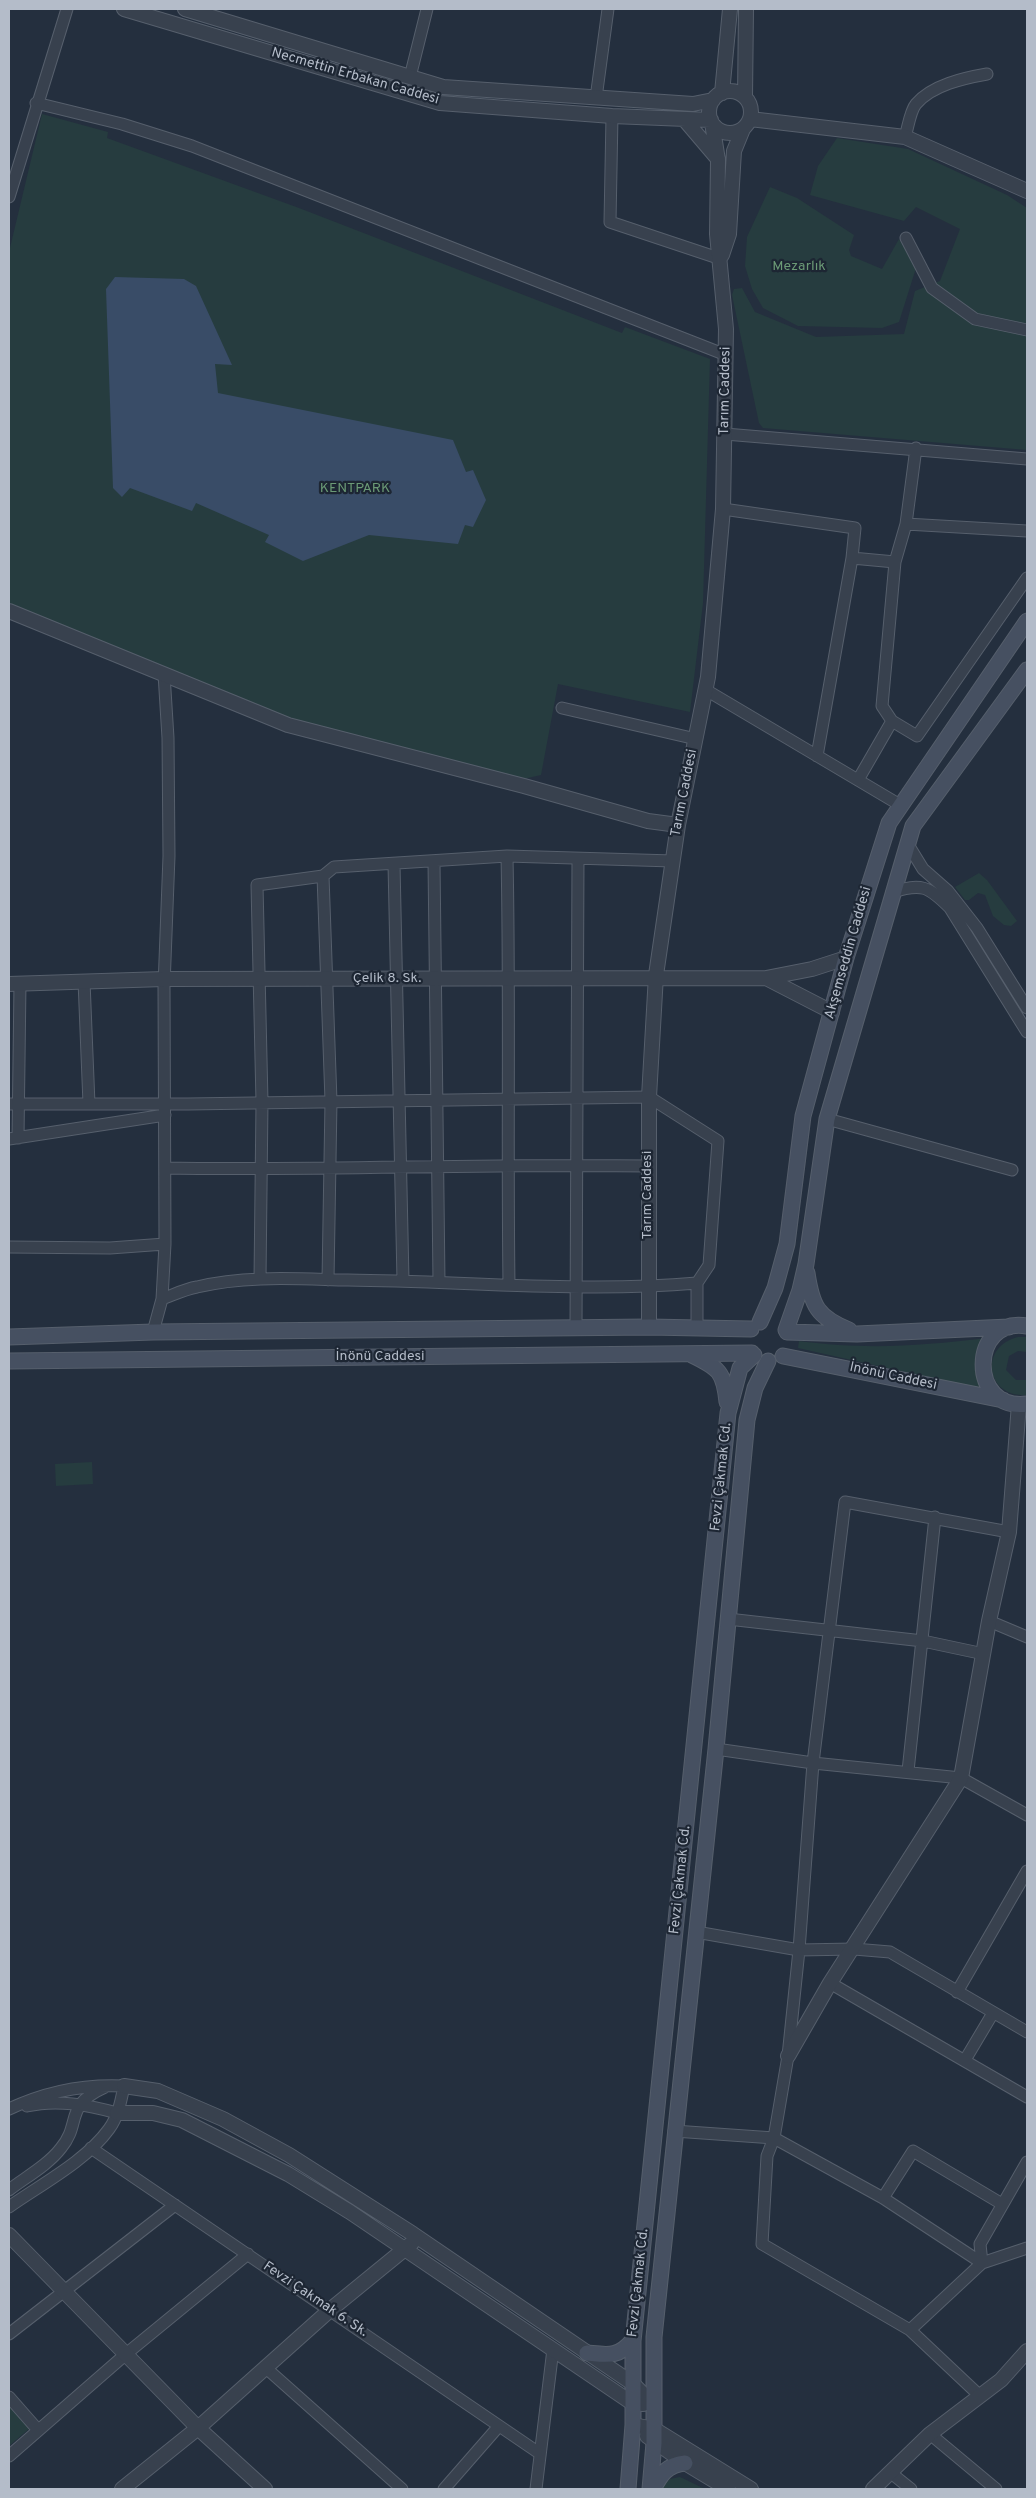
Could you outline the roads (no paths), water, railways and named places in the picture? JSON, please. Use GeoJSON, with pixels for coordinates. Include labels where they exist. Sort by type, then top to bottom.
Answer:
{"type":"FeatureCollection","features":[{"type":"Feature","properties":{"kind":"main road","name":"Akşemseddin Caddesi"},"geometry":{"type":"LineString","coordinates":[[756,1326],[775,1288],[787,1244],[803,1116],[846,958],[889,823],[1027,621]]}},
{"type":"Feature","properties":{"kind":"main road","name":"Akşemseddin Caddesi"},"geometry":{"type":"LineString","coordinates":[[786,1331],[800,1290],[806,1264],[827,1119],[892,892],[913,826],[1027,670]]}},
{"type":"Feature","properties":{"kind":"main road"},"geometry":{"type":"LineString","coordinates":[[806,1264],[811,1300],[829,1322],[857,1334]]}},
{"type":"Feature","properties":{"kind":"main road"},"geometry":{"type":"LineString","coordinates":[[786,1331],[788,1346],[783,1356],[758,1357],[748,1341],[756,1326],[772,1320],[786,1331],[857,1334],[1027,1326]]}},
{"type":"Feature","properties":{"kind":"main road","name":"İnönü Caddesi"},"geometry":{"type":"LineString","coordinates":[[9,1337],[153,1332],[756,1326]]}},
{"type":"Feature","properties":{"kind":"main road"},"geometry":{"type":"LineString","coordinates":[[1002,1400],[992,1392],[985,1380],[982,1368],[983,1354],[988,1342],[997,1333],[1009,1327]]}},
{"type":"Feature","properties":{"kind":"main road","name":"İnönü Caddesi"},"geometry":{"type":"LineString","coordinates":[[9,1361],[688,1354],[758,1357]]}},
{"type":"Feature","properties":{"kind":"main road"},"geometry":{"type":"LineString","coordinates":[[688,1354],[716,1367],[725,1380],[728,1413]]}},
{"type":"Feature","properties":{"kind":"main road","name":"İnönü Caddesi"},"geometry":{"type":"LineString","coordinates":[[783,1356],[1025,1404]]}},
{"type":"Feature","properties":{"kind":"main road","name":"Fevzi Çakmak Cd."},"geometry":{"type":"LineString","coordinates":[[628,2489],[633,2414],[633,2340],[728,1413],[740,1368],[758,1357]]}},
{"type":"Feature","properties":{"kind":"main road","name":"Fevzi Çakmak Cd."},"geometry":{"type":"LineString","coordinates":[[651,2489],[654,2436],[654,2337],[674,2131],[716,1750],[747,1420],[755,1388],[758,1357]]}},
{"type":"Feature","properties":{"kind":"main road"},"geometry":{"type":"LineString","coordinates":[[587,2352],[618,2354],[625,2350],[633,2340]]}},
{"type":"Feature","properties":{"kind":"main road"},"geometry":{"type":"LineString","coordinates":[[651,2489],[666,2469],[674,2464],[685,2463]]}},
{"type":"Feature","properties":{"kind":"street"},"geometry":{"type":"LineString","coordinates":[[9,197],[36,103],[68,9]]}},
{"type":"Feature","properties":{"kind":"street","name":"Necmettin Erbakan Caddesi"},"geometry":{"type":"LineString","coordinates":[[124,9],[440,103],[612,116],[711,121]]}},
{"type":"Feature","properties":{"kind":"street","name":"Necmettin Erbakan Caddesi"},"geometry":{"type":"LineString","coordinates":[[185,9],[443,87],[693,104],[718,96]]}},
{"type":"Feature","properties":{"kind":"street"},"geometry":{"type":"LineString","coordinates":[[410,77],[427,9]]}},
{"type":"Feature","properties":{"kind":"street"},"geometry":{"type":"LineString","coordinates":[[596,98],[608,9]]}},
{"type":"Feature","properties":{"kind":"street"},"geometry":{"type":"LineString","coordinates":[[730,9],[718,96],[709,111],[711,121],[720,131],[732,133],[746,124],[905,137],[1027,191]]}},
{"type":"Feature","properties":{"kind":"street"},"geometry":{"type":"LineString","coordinates":[[746,9],[744,97],[750,108],[746,124]]}},
{"type":"Feature","properties":{"kind":"street"},"geometry":{"type":"LineString","coordinates":[[905,137],[915,104],[938,89],[970,77],[987,74]]}},
{"type":"Feature","properties":{"kind":"street"},"geometry":{"type":"LineString","coordinates":[[718,96],[734,92],[744,97]]}},
{"type":"Feature","properties":{"kind":"street"},"geometry":{"type":"LineString","coordinates":[[638,117],[639,101]]}},
{"type":"Feature","properties":{"kind":"street"},"geometry":{"type":"LineString","coordinates":[[36,103],[122,124],[192,146],[726,355]]}},
{"type":"Feature","properties":{"kind":"street"},"geometry":{"type":"LineString","coordinates":[[612,116],[610,222],[721,259]]}},
{"type":"Feature","properties":{"kind":"street"},"geometry":{"type":"LineString","coordinates":[[684,119],[718,160]]}},
{"type":"Feature","properties":{"kind":"street","name":"Tarım Caddesi"},"geometry":{"type":"LineString","coordinates":[[649,1327],[648,1096],[656,978],[678,825],[706,690],[723,509],[726,355],[721,259],[717,234],[718,160],[711,121]]}},
{"type":"Feature","properties":{"kind":"street","name":"Tarım Caddesi"},"geometry":{"type":"LineString","coordinates":[[721,259],[729,234],[734,151],[746,124]]}},
{"type":"Feature","properties":{"kind":"street"},"geometry":{"type":"LineString","coordinates":[[906,238],[932,288],[975,319],[1027,330]]}},
{"type":"Feature","properties":{"kind":"street"},"geometry":{"type":"LineString","coordinates":[[725,434],[916,448],[1027,459]]}},
{"type":"Feature","properties":{"kind":"street"},"geometry":{"type":"LineString","coordinates":[[916,448],[906,524],[895,562],[882,706],[892,721],[917,736],[1027,578]]}},
{"type":"Feature","properties":{"kind":"street"},"geometry":{"type":"LineString","coordinates":[[723,509],[855,528],[852,558],[817,756]]}},
{"type":"Feature","properties":{"kind":"street"},"geometry":{"type":"LineString","coordinates":[[906,524],[1027,531]]}},
{"type":"Feature","properties":{"kind":"street"},"geometry":{"type":"LineString","coordinates":[[852,558],[895,562]]}},
{"type":"Feature","properties":{"kind":"street"},"geometry":{"type":"LineString","coordinates":[[9,611],[288,725],[524,786],[648,821],[678,825]]}},
{"type":"Feature","properties":{"kind":"street"},"geometry":{"type":"LineString","coordinates":[[153,1332],[162,1299],[165,1244],[164,979],[169,856],[168,738],[164,674]]}},
{"type":"Feature","properties":{"kind":"street"},"geometry":{"type":"LineString","coordinates":[[706,690],[900,805]]}},
{"type":"Feature","properties":{"kind":"street"},"geometry":{"type":"LineString","coordinates":[[562,708],[696,739]]}},
{"type":"Feature","properties":{"kind":"street"},"geometry":{"type":"LineString","coordinates":[[858,780],[892,721]]}},
{"type":"Feature","properties":{"kind":"street"},"geometry":{"type":"LineString","coordinates":[[907,843],[923,869],[948,891],[977,928],[1027,1008]]}},
{"type":"Feature","properties":{"kind":"street"},"geometry":{"type":"LineString","coordinates":[[260,1279],[262,1102],[257,885],[323,876],[334,867],[507,856],[672,861]]}},
{"type":"Feature","properties":{"kind":"street"},"geometry":{"type":"LineString","coordinates":[[507,856],[510,978],[507,1099],[509,1284]]}},
{"type":"Feature","properties":{"kind":"street"},"geometry":{"type":"LineString","coordinates":[[576,1328],[579,978],[578,859]]}},
{"type":"Feature","properties":{"kind":"street"},"geometry":{"type":"LineString","coordinates":[[434,862],[437,979],[439,1282]]}},
{"type":"Feature","properties":{"kind":"street"},"geometry":{"type":"LineString","coordinates":[[394,864],[403,1280]]}},
{"type":"Feature","properties":{"kind":"street"},"geometry":{"type":"LineString","coordinates":[[323,876],[331,1101],[328,1280]]}},
{"type":"Feature","properties":{"kind":"street"},"geometry":{"type":"LineString","coordinates":[[892,892],[914,886],[934,892],[950,908],[1027,1032]]}},
{"type":"Feature","properties":{"kind":"street","name":"Çelik 8. Sk."},"geometry":{"type":"LineString","coordinates":[[14,983],[164,979],[766,978],[812,969],[846,958]]}},
{"type":"Feature","properties":{"kind":"street"},"geometry":{"type":"LineString","coordinates":[[766,978],[832,1012]]}},
{"type":"Feature","properties":{"kind":"street"},"geometry":{"type":"LineString","coordinates":[[84,982],[89,1104]]}},
{"type":"Feature","properties":{"kind":"street"},"geometry":{"type":"LineString","coordinates":[[14,983],[13,1138],[165,1109],[262,1102],[648,1096],[718,1141],[709,1265],[697,1283],[697,1328]]}},
{"type":"Feature","properties":{"kind":"street"},"geometry":{"type":"LineString","coordinates":[[13,1104],[89,1104],[165,1109]]}},
{"type":"Feature","properties":{"kind":"street"},"geometry":{"type":"LineString","coordinates":[[827,1119],[1012,1170]]}},
{"type":"Feature","properties":{"kind":"street"},"geometry":{"type":"LineString","coordinates":[[165,1168],[262,1170],[438,1165],[649,1166]]}},
{"type":"Feature","properties":{"kind":"street"},"geometry":{"type":"LineString","coordinates":[[9,1247],[110,1248],[165,1244]]}},
{"type":"Feature","properties":{"kind":"street"},"geometry":{"type":"LineString","coordinates":[[162,1299],[198,1286],[260,1279],[403,1280],[648,1288],[697,1283]]}},
{"type":"Feature","properties":{"kind":"street"},"geometry":{"type":"LineString","coordinates":[[788,2056],[830,1983],[854,1949],[961,1778],[984,1654],[988,1621],[1009,1532],[1025,1404]]}},
{"type":"Feature","properties":{"kind":"street"},"geometry":{"type":"LineString","coordinates":[[979,2394],[910,2330],[762,2244],[768,2156],[774,2138],[788,2056],[799,1950],[813,1763],[845,1502],[1009,1532]]}},
{"type":"Feature","properties":{"kind":"street"},"geometry":{"type":"LineString","coordinates":[[908,1771],[935,1517]]}},
{"type":"Feature","properties":{"kind":"street"},"geometry":{"type":"LineString","coordinates":[[728,1619],[923,1641],[984,1654]]}},
{"type":"Feature","properties":{"kind":"street"},"geometry":{"type":"LineString","coordinates":[[988,1621],[1027,1638]]}},
{"type":"Feature","properties":{"kind":"street"},"geometry":{"type":"LineString","coordinates":[[716,1750],[813,1763],[908,1771],[961,1778],[1026,1810]]}},
{"type":"Feature","properties":{"kind":"street"},"geometry":{"type":"LineString","coordinates":[[958,1992],[1027,1871]]}},
{"type":"Feature","properties":{"kind":"street"},"geometry":{"type":"LineString","coordinates":[[696,1932],[799,1950],[854,1949],[890,1952],[1027,2032]]}},
{"type":"Feature","properties":{"kind":"street"},"geometry":{"type":"LineString","coordinates":[[830,1983],[1027,2097]]}},
{"type":"Feature","properties":{"kind":"street"},"geometry":{"type":"LineString","coordinates":[[965,2060],[992,2013]]}},
{"type":"Feature","properties":{"kind":"street"},"geometry":{"type":"LineString","coordinates":[[9,2110],[31,2098],[92,2085],[109,2085],[158,2091],[222,2119],[289,2155],[419,2238],[632,2383],[653,2408],[633,2414]]}},
{"type":"Feature","properties":{"kind":"street"},"geometry":{"type":"LineString","coordinates":[[9,2190],[61,2149],[68,2137],[79,2105],[90,2094],[109,2085]]}},
{"type":"Feature","properties":{"kind":"street"},"geometry":{"type":"LineString","coordinates":[[9,2207],[91,2148],[110,2128],[117,2113],[124,2086]]}},
{"type":"Feature","properties":{"kind":"street"},"geometry":{"type":"LineString","coordinates":[[9,2110],[29,2105],[55,2103],[79,2105],[117,2113],[153,2113],[182,2120],[200,2128],[288,2174],[350,2212],[553,2349],[633,2414],[654,2436],[685,2463],[728,2489]]}},
{"type":"Feature","properties":{"kind":"street"},"geometry":{"type":"LineString","coordinates":[[674,2131],[774,2138],[883,2198],[982,2263]]}},
{"type":"Feature","properties":{"kind":"street","name":"Fevzi Çakmak 6. Sk."},"geometry":{"type":"LineString","coordinates":[[91,2148],[538,2453]]}},
{"type":"Feature","properties":{"kind":"street"},"geometry":{"type":"LineString","coordinates":[[883,2198],[913,2151],[1002,2204]]}},
{"type":"Feature","properties":{"kind":"street"},"geometry":{"type":"LineString","coordinates":[[982,2263],[980,2244],[1027,2162]]}},
{"type":"Feature","properties":{"kind":"street"},"geometry":{"type":"LineString","coordinates":[[1016,2180],[1027,2187]]}},
{"type":"Feature","properties":{"kind":"street"},"geometry":{"type":"LineString","coordinates":[[9,2334],[175,2205]]}},
{"type":"Feature","properties":{"kind":"street"},"geometry":{"type":"LineString","coordinates":[[9,2235],[198,2428],[265,2489]]}},
{"type":"Feature","properties":{"kind":"street"},"geometry":{"type":"LineString","coordinates":[[122,2489],[198,2428],[330,2310],[419,2238]]}},
{"type":"Feature","properties":{"kind":"street"},"geometry":{"type":"LineString","coordinates":[[910,2330],[982,2263],[1027,2248]]}},
{"type":"Feature","properties":{"kind":"street"},"geometry":{"type":"LineString","coordinates":[[9,2456],[126,2354],[248,2254]]}},
{"type":"Feature","properties":{"kind":"street"},"geometry":{"type":"LineString","coordinates":[[536,2489],[538,2453],[553,2349]]}},
{"type":"Feature","properties":{"kind":"street"},"geometry":{"type":"LineString","coordinates":[[873,2489],[930,2434],[979,2394],[1001,2380],[1027,2351]]}},
{"type":"Feature","properties":{"kind":"street"},"geometry":{"type":"LineString","coordinates":[[266,2368],[402,2489]]}},
{"type":"Feature","properties":{"kind":"street"},"geometry":{"type":"LineString","coordinates":[[9,2397],[38,2430]]}},
{"type":"Feature","properties":{"kind":"street"},"geometry":{"type":"LineString","coordinates":[[444,2489],[499,2426]]}},
{"type":"Feature","properties":{"kind":"street"},"geometry":{"type":"LineString","coordinates":[[930,2434],[996,2489]]}},
{"type":"Feature","properties":{"kind":"street"},"geometry":{"type":"LineString","coordinates":[[654,2436],[751,2489]]}},
{"type":"Feature","properties":{"kind":"street"},"geometry":{"type":"LineString","coordinates":[[891,2473],[911,2489]]}},
{"type":"Feature","properties":{"kind":"street"},"geometry":{"type":"LineString","coordinates":[[384,2489],[392,2480]]}},
{"type":"Feature","properties":{"kind":"water"},"geometry":{"type":"Polygon","coordinates":[[[115,277],[184,279],[196,286],[232,365],[215,364],[218,393],[453,440],[466,472],[473,470],[486,500],[473,527],[465,525],[458,544],[369,535],[303,561],[265,542],[269,535],[196,503],[192,511],[130,488],[122,497],[113,488],[106,289],[115,277]]]}},
{"type":"Feature","properties":{"kind":"park label","name":"Mezarlık"},"geometry":{"type":"Point","coordinates":[799,267]}},
{"type":"Feature","properties":{"kind":"park label","name":"KENTPARK"},"geometry":{"type":"Point","coordinates":[355,489]}}]}
